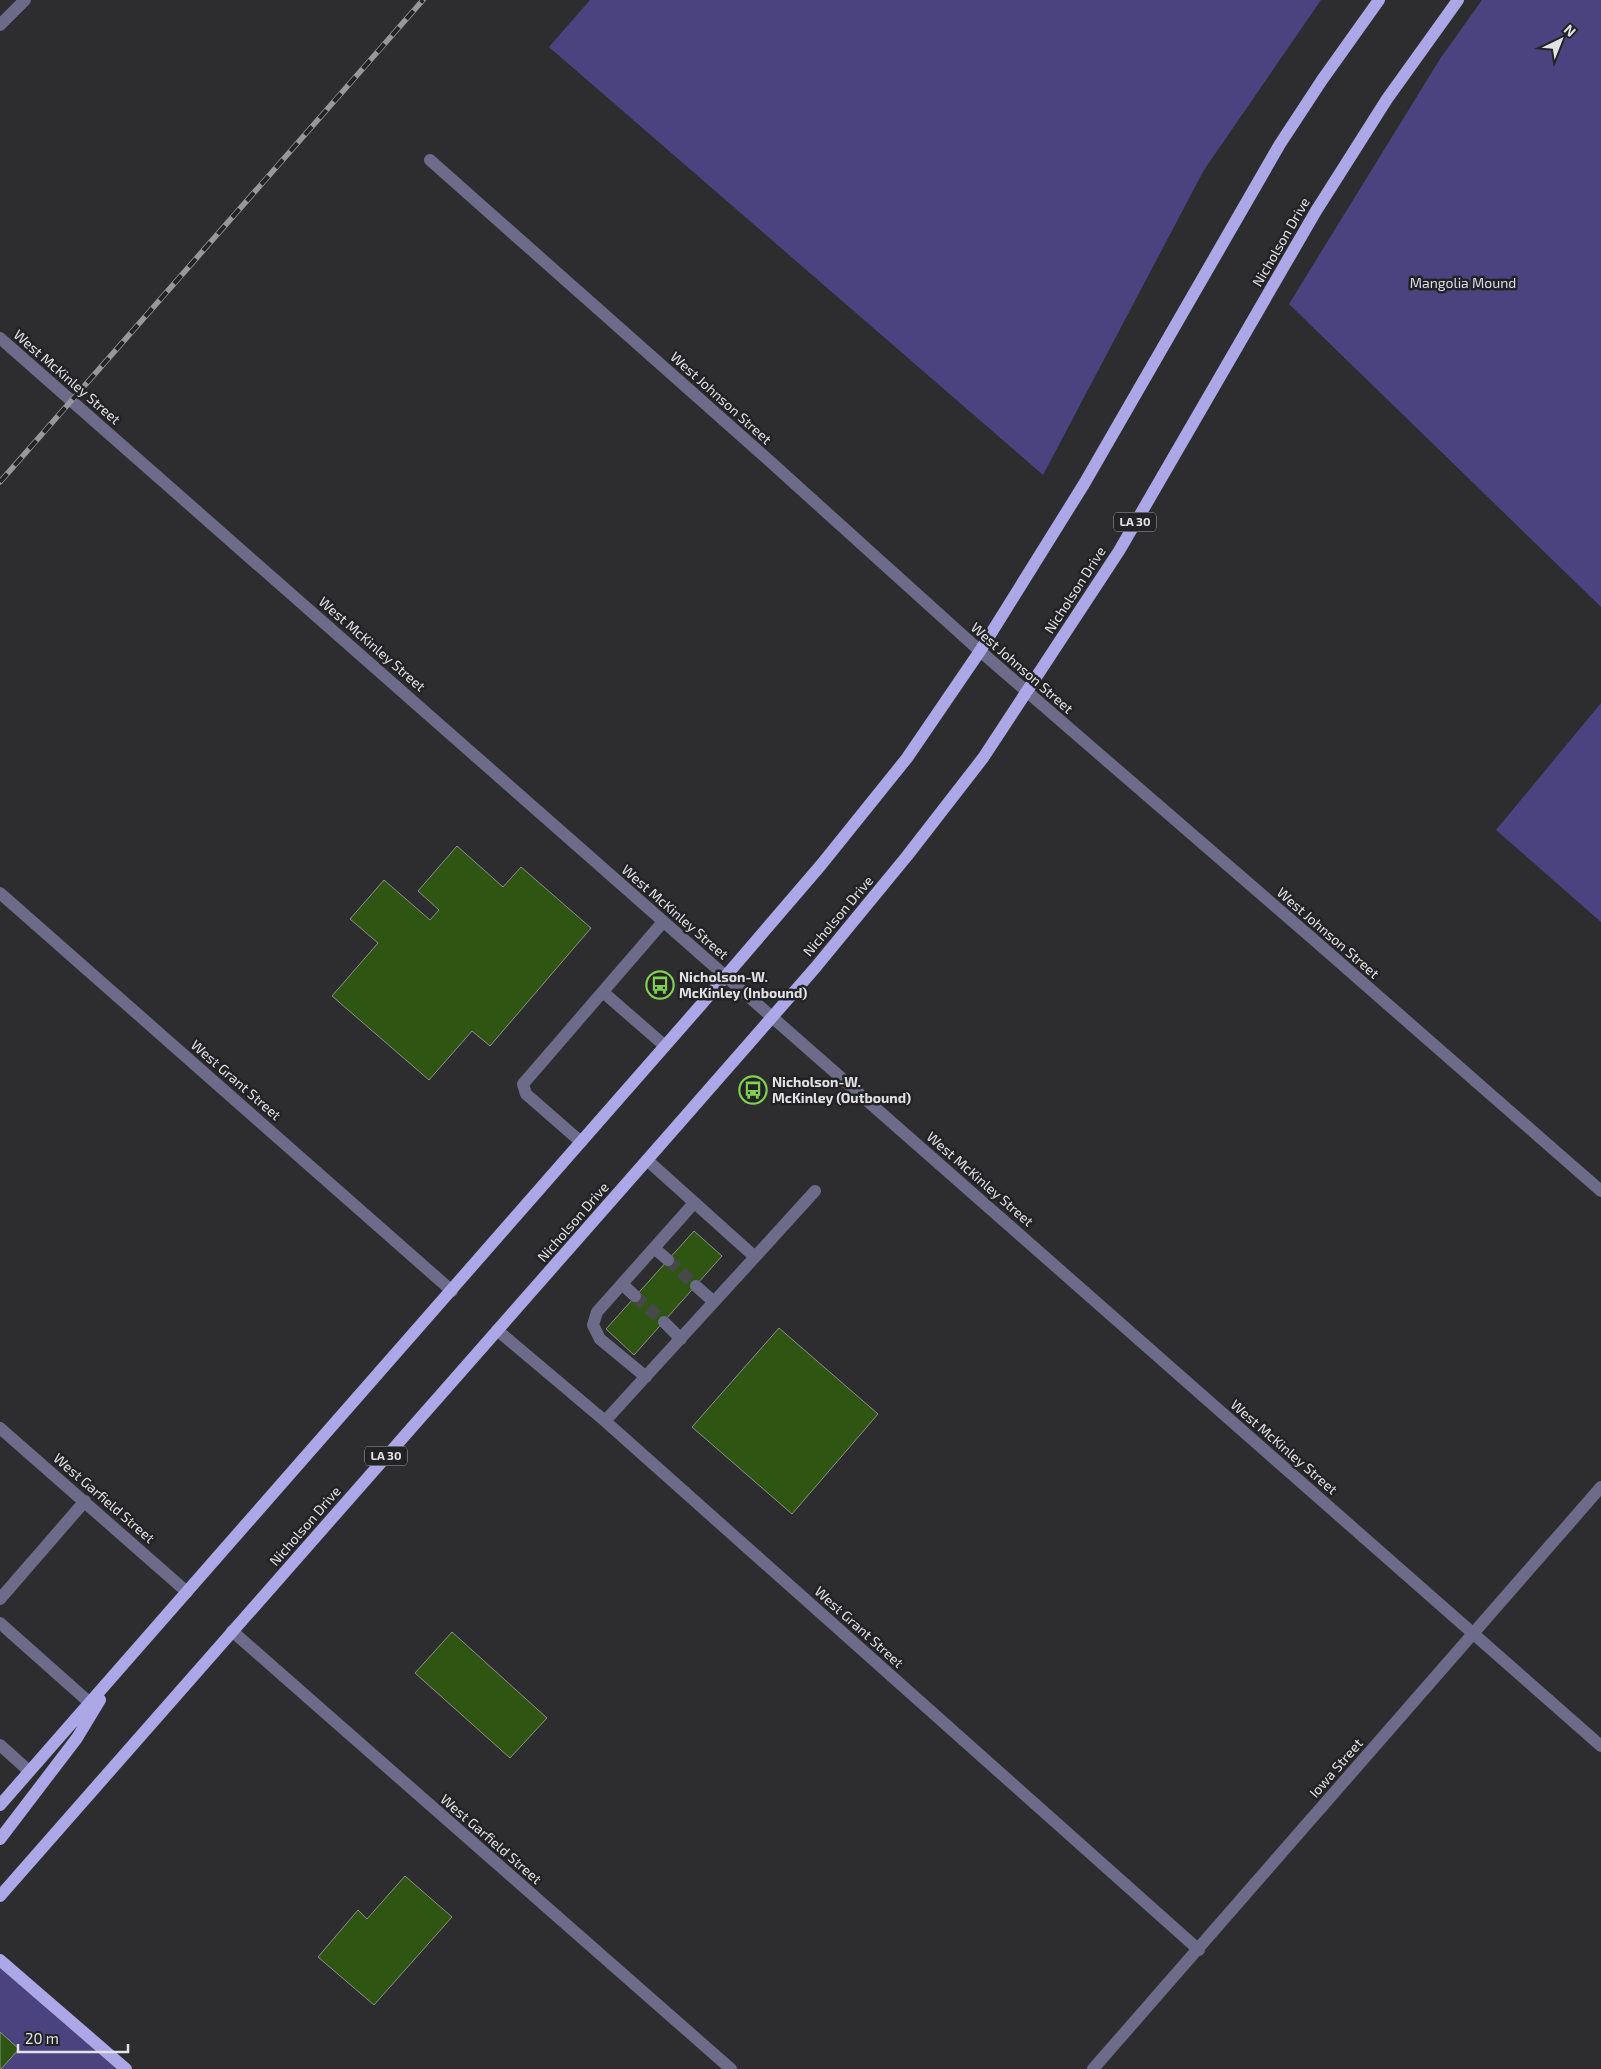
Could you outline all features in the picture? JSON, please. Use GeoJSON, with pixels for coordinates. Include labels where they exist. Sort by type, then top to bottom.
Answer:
{"type":"FeatureCollection","features":[{"type":"Feature","properties":{"kind":"main road"},"geometry":{"type":"LineString","coordinates":[[0,1805],[726,976],[821,865],[907,758],[980,651],[1084,484],[1280,144],[1378,0]]}},
{"type":"Feature","properties":{"kind":"main road","name":"Nicholson Drive"},"geometry":{"type":"LineString","coordinates":[[0,1896],[647,1160],[908,856],[983,758],[1118,551],[1316,211],[1387,99],[1458,0]]}},
{"type":"Feature","properties":{"kind":"main road"},"geometry":{"type":"LineString","coordinates":[[0,1839],[77,1738],[117,1672]]}},
{"type":"Feature","properties":{"kind":"main road"},"geometry":{"type":"LineString","coordinates":[[0,1960],[126,2069]]}},
{"type":"Feature","properties":{"kind":"street"},"geometry":{"type":"LineString","coordinates":[[0,26],[24,0]]}},
{"type":"Feature","properties":{"kind":"street","name":"West Johnson Street"},"geometry":{"type":"LineString","coordinates":[[430,160],[764,456],[1025,691],[1601,1191]]}},
{"type":"Feature","properties":{"kind":"street","name":"West McKinley Street"},"geometry":{"type":"LineString","coordinates":[[0,338],[1601,1746]]}},
{"type":"Feature","properties":{"kind":"street","name":"West Grant Street"},"geometry":{"type":"LineString","coordinates":[[0,893],[452,1291]]}},
{"type":"Feature","properties":{"kind":"street"},"geometry":{"type":"LineString","coordinates":[[581,1142],[526,1094],[523,1084],[663,922]]}},
{"type":"Feature","properties":{"kind":"street"},"geometry":{"type":"LineString","coordinates":[[603,992],[665,1046]]}},
{"type":"Feature","properties":{"kind":"street"},"geometry":{"type":"LineString","coordinates":[[647,1160],[755,1257]]}},
{"type":"Feature","properties":{"kind":"street"},"geometry":{"type":"LineString","coordinates":[[606,1421],[815,1191]]}},
{"type":"Feature","properties":{"kind":"street"},"geometry":{"type":"LineString","coordinates":[[646,1377],[600,1339],[593,1325],[597,1312],[694,1203]]}},
{"type":"Feature","properties":{"kind":"street"},"geometry":{"type":"LineString","coordinates":[[654,1248],[668,1260]]}},
{"type":"Feature","properties":{"kind":"street"},"geometry":{"type":"LineString","coordinates":[[622,1284],[635,1296]]}},
{"type":"Feature","properties":{"kind":"street"},"geometry":{"type":"LineString","coordinates":[[696,1286],[714,1302]]}},
{"type":"Feature","properties":{"kind":"street"},"geometry":{"type":"LineString","coordinates":[[664,1322],[681,1339]]}},
{"type":"Feature","properties":{"kind":"street","name":"West Grant Street"},"geometry":{"type":"LineString","coordinates":[[497,1330],[606,1421],[1199,1950]]}},
{"type":"Feature","properties":{"kind":"street","name":"West Garfield Street"},"geometry":{"type":"LineString","coordinates":[[0,1428],[188,1592]]}},
{"type":"Feature","properties":{"kind":"street","name":"Iowa Street"},"geometry":{"type":"LineString","coordinates":[[1093,2069],[1199,1950],[1472,1633],[1601,1487]]}},
{"type":"Feature","properties":{"kind":"street"},"geometry":{"type":"LineString","coordinates":[[0,1599],[85,1501]]}},
{"type":"Feature","properties":{"kind":"street"},"geometry":{"type":"LineString","coordinates":[[0,1623],[90,1703]]}},
{"type":"Feature","properties":{"kind":"street","name":"West Garfield Street"},"geometry":{"type":"LineString","coordinates":[[232,1631],[731,2069]]}},
{"type":"Feature","properties":{"kind":"street"},"geometry":{"type":"LineString","coordinates":[[0,1744],[30,1771]]}},
{"type":"Feature","properties":{"kind":"green space"},"geometry":{"type":"Polygon","coordinates":[[[590,0],[1321,0],[1204,170],[1043,475],[549,47],[590,0]]]}},
{"type":"Feature","properties":{"kind":"green space","name":"Mangolia Mound"},"geometry":{"type":"Polygon","coordinates":[[[1482,0],[1601,0],[1601,607],[1289,304],[1440,59],[1482,0]]]}},
{"type":"Feature","properties":{"kind":"green space"},"geometry":{"type":"Polygon","coordinates":[[[1601,703],[1601,922],[1496,830],[1601,703]]]}},
{"type":"Feature","properties":{"kind":"green space"},"geometry":{"type":"Polygon","coordinates":[[[0,1960],[123,2069],[0,2069],[0,1960]]]}},
{"type":"Feature","properties":{"kind":"building"},"geometry":{"type":"Polygon","coordinates":[[[457,846],[503,887],[521,867],[591,928],[490,1046],[472,1031],[429,1080],[332,996],[378,943],[350,919],[384,880],[430,920],[439,910],[418,891],[457,846]]]}},
{"type":"Feature","properties":{"kind":"building"},"geometry":{"type":"Polygon","coordinates":[[[694,1231],[722,1256],[634,1355],[606,1329],[694,1231]]]}},
{"type":"Feature","properties":{"kind":"building"},"geometry":{"type":"Polygon","coordinates":[[[779,1328],[878,1414],[792,1514],[692,1427],[779,1328]]]}},
{"type":"Feature","properties":{"kind":"building"},"geometry":{"type":"Polygon","coordinates":[[[452,1632],[547,1718],[510,1758],[415,1673],[452,1632]]]}},
{"type":"Feature","properties":{"kind":"building"},"geometry":{"type":"Polygon","coordinates":[[[405,1876],[452,1917],[374,2005],[318,1957],[358,1910],[367,1919],[405,1876]]]}},
{"type":"Feature","properties":{"kind":"building"},"geometry":{"type":"Polygon","coordinates":[[[0,2032],[19,2049],[1,2069],[0,2069],[0,2032]]]}},
{"type":"Feature","properties":{"kind":"tunnel"},"geometry":{"type":"LineString","coordinates":[[668,1260],[696,1286]]}},
{"type":"Feature","properties":{"kind":"tunnel"},"geometry":{"type":"LineString","coordinates":[[635,1296],[664,1322]]}},
{"type":"Feature","properties":{"kind":"railway"},"geometry":{"type":"LineString","coordinates":[[0,482],[423,0]]}},
{"type":"Feature","properties":{"kind":"place","name":"Nicholson-W. McKinley (Inbound)"},"geometry":{"type":"Point","coordinates":[660,985]}},
{"type":"Feature","properties":{"kind":"place","name":"Nicholson-W. McKinley (Outbound)"},"geometry":{"type":"Point","coordinates":[753,1090]}}]}
